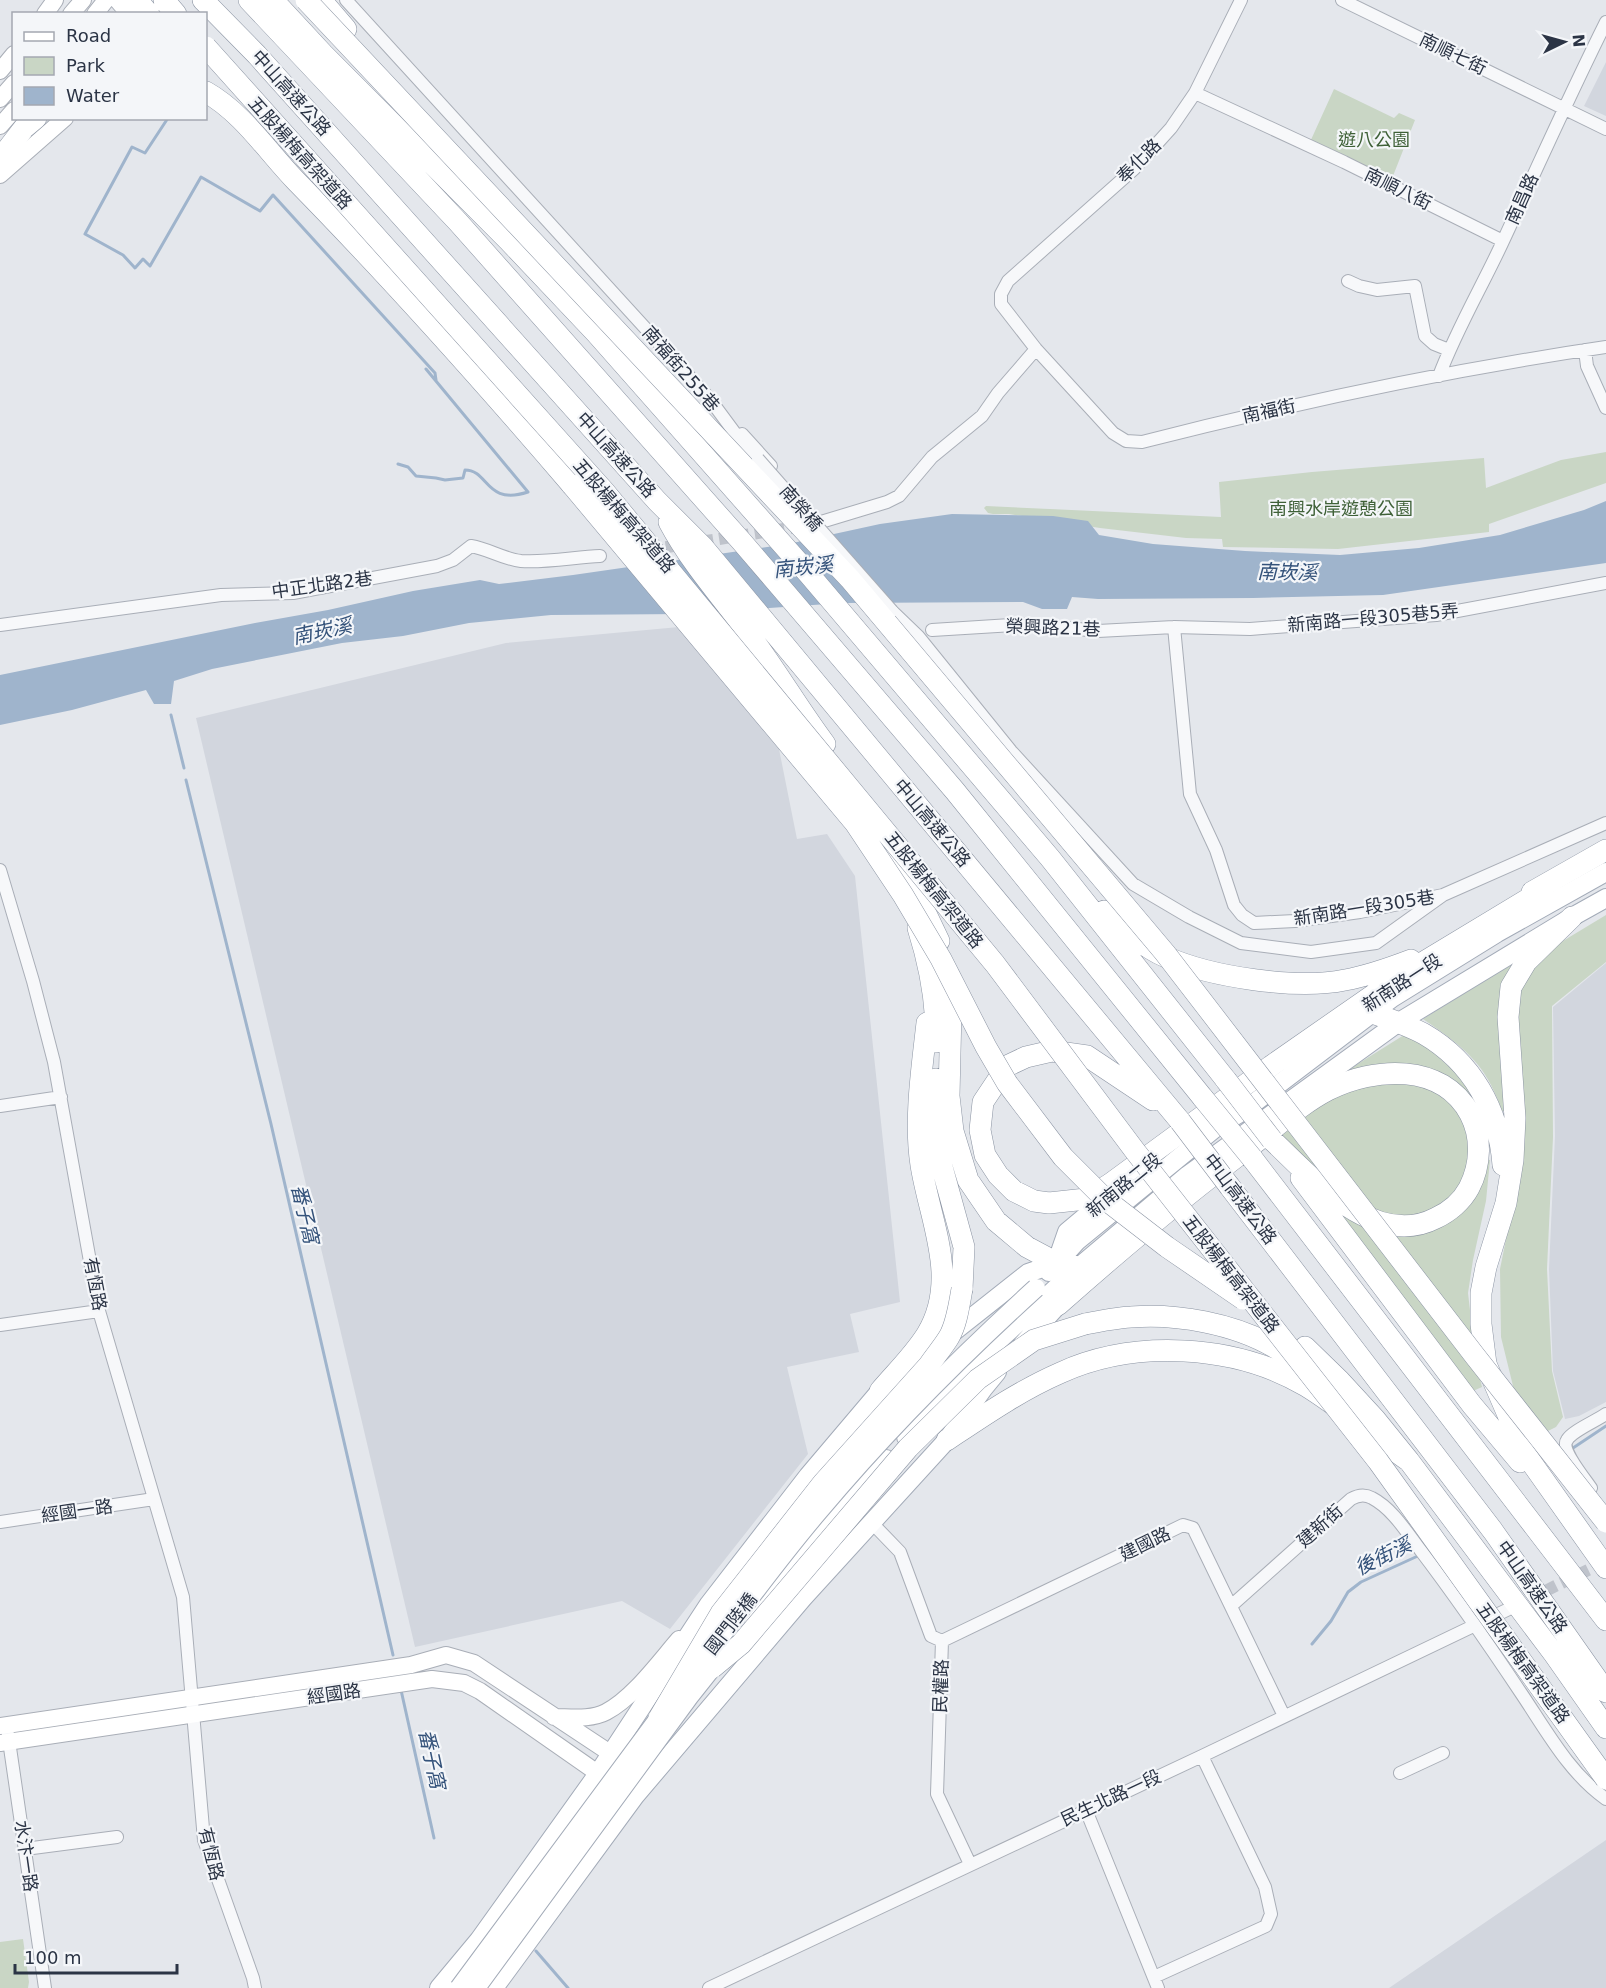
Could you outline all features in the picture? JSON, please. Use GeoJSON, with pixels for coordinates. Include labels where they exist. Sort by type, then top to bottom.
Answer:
{"type":"FeatureCollection","features":[{"type":"Feature","properties":{"kind":"highway"},"geometry":{"type":"LineString","coordinates":[[137,0],[147,12]]}},
{"type":"Feature","properties":{"kind":"highway"},"geometry":{"type":"LineString","coordinates":[[164,0],[174,12]]}},
{"type":"Feature","properties":{"kind":"highway","name":"中山高速公路"},"geometry":{"type":"LineString","coordinates":[[203,0],[289,90],[657,501],[693,548],[769,628],[1180,1121],[1493,1531],[1606,1692]]}},
{"type":"Feature","properties":{"kind":"highway","name":"中山高速公路"},"geometry":{"type":"LineString","coordinates":[[249,0],[458,222],[742,542],[955,791],[1252,1158],[1606,1620]]}},
{"type":"Feature","properties":{"kind":"highway"},"geometry":{"type":"LineString","coordinates":[[273,0],[596,333],[778,534],[807,572],[1050,858],[1226,1080],[1472,1405],[1522,1465],[1555,1496]]}},
{"type":"Feature","properties":{"kind":"highway"},"geometry":{"type":"LineString","coordinates":[[306,0],[850,579],[1165,953],[1475,1356],[1606,1522]]}},
{"type":"Feature","properties":{"kind":"highway"},"geometry":{"type":"LineString","coordinates":[[321,0],[630,334],[762,492],[778,534]]}},
{"type":"Feature","properties":{"kind":"highway","name":"五股楊梅高架道路"},"geometry":{"type":"LineString","coordinates":[[207,48],[604,490],[988,954],[1135,1151],[1378,1461],[1606,1779]]}},
{"type":"Feature","properties":{"kind":"highway"},"geometry":{"type":"LineString","coordinates":[[207,76],[293,177],[366,252],[498,398],[855,823],[903,895],[941,959],[1007,1083],[1063,1157],[1106,1200],[1167,1247],[1274,1320],[1347,1388],[1409,1461],[1554,1654],[1606,1728]]}},
{"type":"Feature","properties":{"kind":"highway"},"geometry":{"type":"LineString","coordinates":[[207,93],[250,128]]}},
{"type":"Feature","properties":{"kind":"highway"},"geometry":{"type":"LineString","coordinates":[[0,159],[24,128],[34,120]]}},
{"type":"Feature","properties":{"kind":"highway"},"geometry":{"type":"LineString","coordinates":[[693,548],[807,721],[844,768],[908,876],[940,943],[947,965],[951,1010],[949,1096],[953,1131],[968,1180],[996,1221],[1028,1247],[1057,1263],[1079,1267]]}},
{"type":"Feature","properties":{"kind":"highway"},"geometry":{"type":"LineString","coordinates":[[658,1718],[721,1613],[823,1483],[929,1365],[950,1336],[954,1324],[962,1289],[964,1247],[939,1156],[935,1110],[937,1021],[932,972],[887,843]]}},
{"type":"Feature","properties":{"kind":"highway"},"geometry":{"type":"LineString","coordinates":[[1050,858],[1119,925],[1165,957],[1194,967],[1249,979],[1293,983],[1344,980],[1411,960],[1606,850]]}},
{"type":"Feature","properties":{"kind":"highway"},"geometry":{"type":"LineString","coordinates":[[1180,1121],[1141,1090],[1087,1056],[1052,1051],[1026,1057],[1007,1066],[983,1102],[980,1130],[985,1155],[998,1175],[1014,1191],[1034,1201],[1049,1203],[1086,1199],[1118,1179],[1271,1066],[1399,976],[1533,896],[1543,886]]}},
{"type":"Feature","properties":{"kind":"highway"},"geometry":{"type":"LineString","coordinates":[[1572,917],[1526,962],[1512,987],[1508,1017],[1515,1118],[1513,1160],[1506,1203],[1486,1267],[1481,1293],[1481,1324],[1486,1364],[1524,1452],[1606,1568]]}},
{"type":"Feature","properties":{"kind":"highway"},"geometry":{"type":"LineString","coordinates":[[880,1391],[926,1336],[937,1314],[943,1290],[942,1256],[921,1164],[919,1131],[932,972]]}},
{"type":"Feature","properties":{"kind":"highway"},"geometry":{"type":"LineString","coordinates":[[1372,1013],[1422,1033],[1454,1056],[1473,1078],[1495,1121],[1502,1152],[1501,1216]]}},
{"type":"Feature","properties":{"kind":"highway"},"geometry":{"type":"LineString","coordinates":[[1047,1297],[1304,1106],[1328,1091],[1351,1081],[1388,1074],[1409,1074],[1428,1077],[1453,1092],[1476,1126],[1479,1148],[1477,1170],[1468,1190],[1442,1216],[1427,1223],[1400,1226],[1384,1224],[1346,1205],[1272,1140]]}},
{"type":"Feature","properties":{"kind":"highway"},"geometry":{"type":"LineString","coordinates":[[712,1668],[741,1644],[908,1448],[978,1379],[1034,1340],[1085,1324],[1132,1316],[1198,1320],[1239,1332],[1273,1346],[1350,1405],[1409,1461]]}},
{"type":"Feature","properties":{"kind":"highway"},"geometry":{"type":"LineString","coordinates":[[946,1440],[1008,1399],[1060,1372],[1098,1359],[1137,1352],[1169,1350],[1212,1354],[1239,1360],[1305,1386],[1409,1461]]}},
{"type":"Feature","properties":{"kind":"main road","name":"新南路一段"},"geometry":{"type":"LineString","coordinates":[[1210,1124],[1353,1015],[1418,972],[1606,860]]}},
{"type":"Feature","properties":{"kind":"main road","name":"新南路一段"},"geometry":{"type":"LineString","coordinates":[[1210,1124],[1246,1109],[1392,998],[1497,933],[1606,872]]}},
{"type":"Feature","properties":{"kind":"main road","name":"新南路一段"},"geometry":{"type":"LineString","coordinates":[[1223,1150],[1399,1022],[1606,898]]}},
{"type":"Feature","properties":{"kind":"main road","name":"新南路二段"},"geometry":{"type":"LineString","coordinates":[[1047,1297],[1067,1232],[1151,1162],[1210,1124]]}},
{"type":"Feature","properties":{"kind":"main road","name":"新南路二段"},"geometry":{"type":"LineString","coordinates":[[1057,1263],[1077,1241],[1210,1124]]}},
{"type":"Feature","properties":{"kind":"main road","name":"新南路二段"},"geometry":{"type":"LineString","coordinates":[[1079,1267],[1188,1175],[1223,1150]]}},
{"type":"Feature","properties":{"kind":"main road"},"geometry":{"type":"LineString","coordinates":[[439,1988],[479,1940],[597,1774],[709,1604],[807,1476],[880,1391],[1028,1273],[1057,1263]]}},
{"type":"Feature","properties":{"kind":"main road"},"geometry":{"type":"LineString","coordinates":[[494,1988],[635,1796],[803,1598],[946,1440],[1047,1297],[1079,1267]]}},
{"type":"Feature","properties":{"kind":"main road","name":"國門陸橋"},"geometry":{"type":"LineString","coordinates":[[476,1988],[735,1637],[828,1522],[986,1352],[1047,1297]]}},
{"type":"Feature","properties":{"kind":"main road","name":"國門陸橋"},"geometry":{"type":"LineString","coordinates":[[459,1988],[658,1718],[818,1512],[899,1420],[982,1337],[1047,1297]]}},
{"type":"Feature","properties":{"kind":"street"},"geometry":{"type":"LineString","coordinates":[[73,12],[82,0]]}},
{"type":"Feature","properties":{"kind":"street"},"geometry":{"type":"LineString","coordinates":[[97,12],[106,0]]}},
{"type":"Feature","properties":{"kind":"street"},"geometry":{"type":"LineString","coordinates":[[117,0],[127,12]]}},
{"type":"Feature","properties":{"kind":"street","name":"南福街255巷"},"geometry":{"type":"LineString","coordinates":[[346,0],[709,398],[754,461],[811,525],[887,502],[899,496],[932,457],[982,416],[998,393],[1036,349]]}},
{"type":"Feature","properties":{"kind":"street","name":"奉化路"},"geometry":{"type":"LineString","coordinates":[[1000,294],[1008,280],[1134,169],[1171,128],[1195,93],[1240,0]]}},
{"type":"Feature","properties":{"kind":"street","name":"南順七街"},"geometry":{"type":"LineString","coordinates":[[1342,0],[1606,129]]}},
{"type":"Feature","properties":{"kind":"street","name":"南昌路"},"geometry":{"type":"LineString","coordinates":[[1440,376],[1449,350],[1606,22]]}},
{"type":"Feature","properties":{"kind":"street"},"geometry":{"type":"LineString","coordinates":[[0,71],[12,56]]}},
{"type":"Feature","properties":{"kind":"street"},"geometry":{"type":"LineString","coordinates":[[0,99],[12,85]]}},
{"type":"Feature","properties":{"kind":"street","name":"南順八街"},"geometry":{"type":"LineString","coordinates":[[1195,93],[1344,162],[1503,241]]}},
{"type":"Feature","properties":{"kind":"street"},"geometry":{"type":"LineString","coordinates":[[0,126],[12,112]]}},
{"type":"Feature","properties":{"kind":"street"},"geometry":{"type":"LineString","coordinates":[[0,175],[63,120]]}},
{"type":"Feature","properties":{"kind":"street"},"geometry":{"type":"LineString","coordinates":[[1348,281],[1377,290],[1415,286],[1425,336],[1434,344],[1449,350]]}},
{"type":"Feature","properties":{"kind":"street","name":"南福街"},"geometry":{"type":"LineString","coordinates":[[1000,294],[1002,304],[1036,349],[1113,433],[1126,441],[1142,442],[1262,411],[1440,376],[1606,347]]}},
{"type":"Feature","properties":{"kind":"street"},"geometry":{"type":"LineString","coordinates":[[1585,350],[1587,366],[1606,408]]}},
{"type":"Feature","properties":{"kind":"street","name":"南榮橋"},"geometry":{"type":"LineString","coordinates":[[709,398],[758,459],[892,610],[918,636],[1011,751],[1133,884],[1189,917],[1241,943],[1311,952],[1376,943],[1443,895]]}},
{"type":"Feature","properties":{"kind":"street","name":"中正北路2巷"},"geometry":{"type":"LineString","coordinates":[[0,625],[221,595],[293,593],[437,566],[453,560],[471,546],[486,549],[505,558],[522,561],[600,556]]}},
{"type":"Feature","properties":{"kind":"street","name":"新南路一段305巷5弄"},"geometry":{"type":"LineString","coordinates":[[1174,627],[1250,629],[1436,615],[1606,583]]}},
{"type":"Feature","properties":{"kind":"street","name":"榮興路21巷"},"geometry":{"type":"LineString","coordinates":[[932,630],[1028,624],[1098,631],[1174,627]]}},
{"type":"Feature","properties":{"kind":"street","name":"新南路一段305巷"},"geometry":{"type":"LineString","coordinates":[[1174,627],[1190,794],[1216,850],[1234,905],[1242,915],[1254,923],[1295,921],[1360,912],[1443,895],[1606,823]]}},
{"type":"Feature","properties":{"kind":"street","name":"有恆路"},"geometry":{"type":"LineString","coordinates":[[0,870],[44,1020],[61,1097],[99,1311],[183,1597],[204,1840],[255,1988]]}},
{"type":"Feature","properties":{"kind":"street"},"geometry":{"type":"LineString","coordinates":[[0,1106],[61,1097]]}},
{"type":"Feature","properties":{"kind":"street"},"geometry":{"type":"LineString","coordinates":[[0,1325],[99,1311]]}},
{"type":"Feature","properties":{"kind":"street"},"geometry":{"type":"LineString","coordinates":[[1606,1414],[1566,1440],[1567,1451],[1606,1509]]}},
{"type":"Feature","properties":{"kind":"street","name":"建新街"},"geometry":{"type":"LineString","coordinates":[[1231,1606],[1356,1496],[1371,1497],[1381,1503],[1396,1519],[1436,1570],[1577,1774],[1606,1799]]}},
{"type":"Feature","properties":{"kind":"street","name":"經國一路"},"geometry":{"type":"LineString","coordinates":[[0,1522],[154,1499]]}},
{"type":"Feature","properties":{"kind":"street","name":"民權路"},"geometry":{"type":"LineString","coordinates":[[872,1523],[900,1552],[931,1636],[942,1641],[937,1794],[970,1864]]}},
{"type":"Feature","properties":{"kind":"street","name":"建國路"},"geometry":{"type":"LineString","coordinates":[[942,1641],[1183,1525],[1193,1528],[1284,1716]]}},
{"type":"Feature","properties":{"kind":"street"},"geometry":{"type":"LineString","coordinates":[[555,1717],[586,1717],[605,1713],[630,1694],[709,1604]]}},
{"type":"Feature","properties":{"kind":"street","name":"民生北路一段"},"geometry":{"type":"LineString","coordinates":[[709,1988],[1513,1607]]}},
{"type":"Feature","properties":{"kind":"street"},"geometry":{"type":"LineString","coordinates":[[1499,1614],[1606,1761]]}},
{"type":"Feature","properties":{"kind":"street","name":"經國路"},"geometry":{"type":"LineString","coordinates":[[192,1706],[411,1665],[446,1655],[474,1663],[610,1753]]}},
{"type":"Feature","properties":{"kind":"street","name":"經國路"},"geometry":{"type":"LineString","coordinates":[[4,1734],[192,1706],[432,1679],[464,1683],[480,1691],[597,1774],[635,1796]]}},
{"type":"Feature","properties":{"kind":"street","name":"水汴一路"},"geometry":{"type":"LineString","coordinates":[[4,1734],[25,1849],[45,1988]]}},
{"type":"Feature","properties":{"kind":"street"},"geometry":{"type":"LineString","coordinates":[[1400,1773],[1443,1754]]}},
{"type":"Feature","properties":{"kind":"street"},"geometry":{"type":"LineString","coordinates":[[1086,1810],[1156,1983],[1266,1926],[1272,1914],[1265,1887],[1202,1756]]}},
{"type":"Feature","properties":{"kind":"street"},"geometry":{"type":"LineString","coordinates":[[25,1849],[117,1837]]}},
{"type":"Feature","properties":{"kind":"shaded area"},"geometry":{"type":"Polygon","coordinates":[[[1606,62],[1606,116],[1584,106],[1606,62]]]}},
{"type":"Feature","properties":{"kind":"shaded area"},"geometry":{"type":"Polygon","coordinates":[[[679,627],[779,749],[797,839],[827,834],[855,876],[900,1302],[850,1314],[859,1352],[787,1367],[808,1454],[670,1629],[622,1601],[415,1647],[196,718],[506,643],[679,627]]]}},
{"type":"Feature","properties":{"kind":"shaded area"},"geometry":{"type":"Polygon","coordinates":[[[1606,963],[1606,1402],[1579,1416],[1565,1419],[1553,1371],[1549,1269],[1555,1136],[1553,1007],[1606,963]]]}},
{"type":"Feature","properties":{"kind":"shaded area"},"geometry":{"type":"Polygon","coordinates":[[[1606,1840],[1606,1988],[1389,1988],[1606,1840]]]}},
{"type":"Feature","properties":{"kind":"green space","name":"遊八公園"},"geometry":{"type":"Polygon","coordinates":[[[1334,89],[1394,118],[1399,113],[1415,120],[1391,181],[1310,142],[1334,89]]]}},
{"type":"Feature","properties":{"kind":"green space","name":"南興水岸遊憩公園"},"geometry":{"type":"Polygon","coordinates":[[[1606,452],[1606,483],[1489,524],[1489,532],[1338,549],[1223,547],[1222,539],[1186,538],[1100,528],[1009,514],[993,514],[988,513],[984,508],[986,506],[1221,517],[1219,482],[1484,458],[1486,488],[1561,460],[1606,452]]]}},
{"type":"Feature","properties":{"kind":"green space"},"geometry":{"type":"Polygon","coordinates":[[[1606,915],[1606,962],[1552,1006],[1553,1137],[1547,1269],[1552,1371],[1563,1417],[1556,1427],[1548,1431],[1514,1390],[1501,1337],[1500,1269],[1520,1170],[1516,1054],[1521,981],[1553,947],[1606,915]]]}},
{"type":"Feature","properties":{"kind":"green space"},"geometry":{"type":"Polygon","coordinates":[[[1522,957],[1505,1111],[1502,1111],[1491,1085],[1478,1065],[1452,1040],[1423,1019],[1522,957]]]}},
{"type":"Feature","properties":{"kind":"green space"},"geometry":{"type":"Polygon","coordinates":[[[1404,1035],[1431,1050],[1458,1075],[1477,1104],[1476,1108],[1460,1088],[1345,1072],[1404,1035]]]}},
{"type":"Feature","properties":{"kind":"green space"},"geometry":{"type":"Polygon","coordinates":[[[1403,1080],[1435,1089],[1458,1107],[1470,1137],[1469,1169],[1455,1195],[1433,1212],[1408,1219],[1387,1217],[1317,1173],[1278,1130],[1334,1097],[1366,1086],[1403,1080]]]}},
{"type":"Feature","properties":{"kind":"green space"},"geometry":{"type":"Polygon","coordinates":[[[1485,1160],[1490,1160],[1486,1201],[1468,1293],[1476,1362],[1482,1387],[1473,1391],[1327,1201],[1420,1232],[1485,1160]]]}},
{"type":"Feature","properties":{"kind":"green space"},"geometry":{"type":"Polygon","coordinates":[[[23,1939],[28,1988],[0,1988],[0,1942],[23,1939]]]}},
{"type":"Feature","properties":{"kind":"water","name":"南崁溪"},"geometry":{"type":"Polygon","coordinates":[[[1606,501],[1606,563],[1383,595],[1098,599],[1072,597],[1067,609],[1042,609],[1023,602],[842,603],[684,614],[551,615],[469,623],[403,636],[342,643],[212,669],[174,681],[171,704],[154,704],[146,690],[72,710],[0,725],[0,675],[413,591],[480,580],[499,584],[573,575],[788,544],[880,524],[952,514],[1053,516],[1088,521],[1099,535],[1153,544],[1340,555],[1419,548],[1500,535],[1584,510],[1606,501]]]}},
{"type":"Feature","properties":{"kind":"waterway"},"geometry":{"type":"LineString","coordinates":[[167,120],[145,153],[132,147],[85,234],[123,255],[135,268],[143,259],[150,266],[201,177],[260,211],[273,195],[435,373],[436,380]]}},
{"type":"Feature","properties":{"kind":"waterway"},"geometry":{"type":"LineString","coordinates":[[398,464],[408,467],[416,476],[445,480],[463,478],[465,470],[479,475],[495,491],[503,494],[514,495],[528,492],[426,369]]}},
{"type":"Feature","properties":{"kind":"waterway","name":"番子窩"},"geometry":{"type":"LineString","coordinates":[[171,715],[184,768]]}},
{"type":"Feature","properties":{"kind":"waterway","name":"番子窩"},"geometry":{"type":"LineString","coordinates":[[186,780],[271,1124],[393,1655]]}},
{"type":"Feature","properties":{"kind":"waterway","name":"後街溪"},"geometry":{"type":"LineString","coordinates":[[1570,1450],[1606,1426]]}},
{"type":"Feature","properties":{"kind":"waterway","name":"後街溪"},"geometry":{"type":"LineString","coordinates":[[1312,1644],[1331,1621],[1348,1592],[1361,1582],[1420,1555]]}},
{"type":"Feature","properties":{"kind":"waterway","name":"番子窩"},"geometry":{"type":"LineString","coordinates":[[401,1690],[434,1838]]}},
{"type":"Feature","properties":{"kind":"waterway","name":"番子窩"},"geometry":{"type":"LineString","coordinates":[[536,1951],[568,1988]]}},
{"type":"Feature","properties":{"kind":"tunnel"},"geometry":{"type":"LineString","coordinates":[[648,550],[803,526]]}},
{"type":"Feature","properties":{"kind":"tunnel"},"geometry":{"type":"LineString","coordinates":[[1513,1607],[1606,1561]]}}]}
